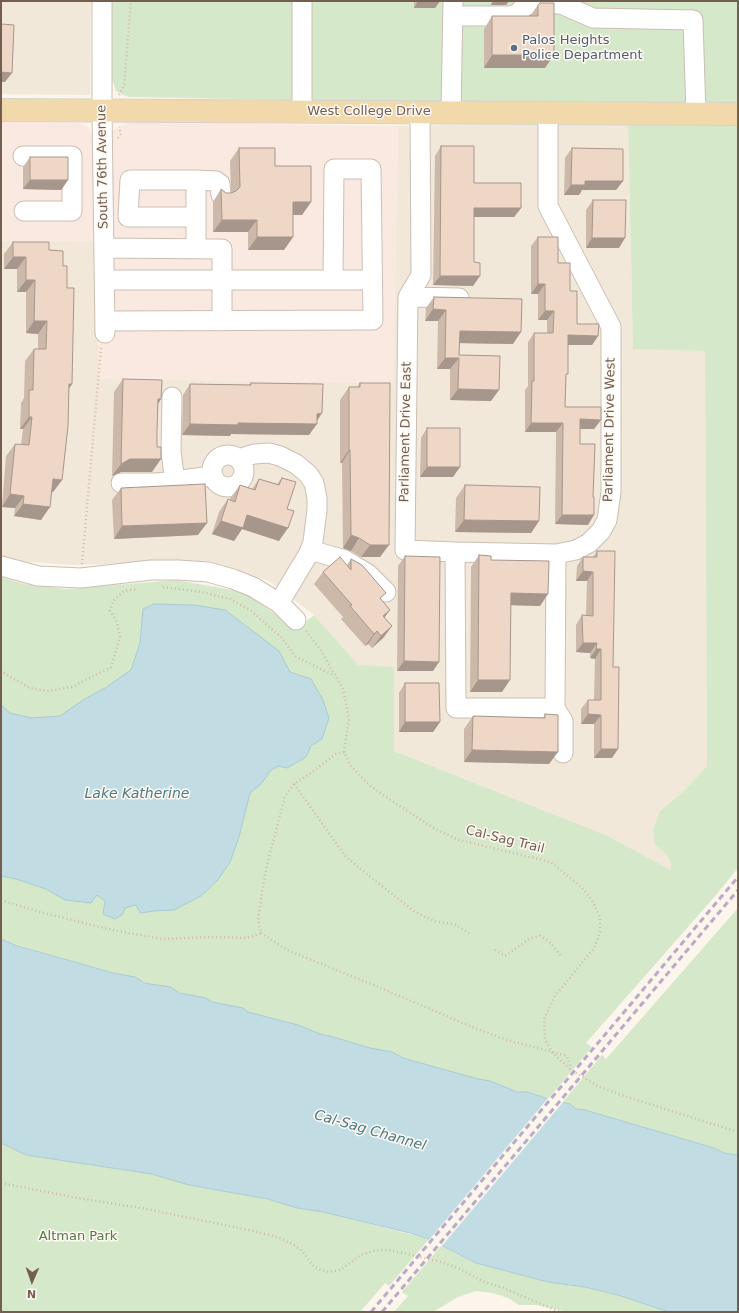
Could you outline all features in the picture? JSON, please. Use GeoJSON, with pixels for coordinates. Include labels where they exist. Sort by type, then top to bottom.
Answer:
{"type":"FeatureCollection","features":[{"type":"Feature","properties":{"kind":"main road","name":"West College Drive"},"geometry":{"type":"LineString","coordinates":[[1,110],[738,114]]}},
{"type":"Feature","properties":{"kind":"street","name":"South 76th Avenue"},"geometry":{"type":"LineString","coordinates":[[102,1],[102,161],[105,280],[104,332]]}},
{"type":"Feature","properties":{"kind":"street"},"geometry":{"type":"LineString","coordinates":[[302,1],[302,112]]}},
{"type":"Feature","properties":{"kind":"street"},"geometry":{"type":"LineString","coordinates":[[451,112],[453,8],[510,16],[517,14],[525,6],[533,4],[561,4],[593,18],[693,20],[696,114]]}},
{"type":"Feature","properties":{"kind":"street","name":"Parliament Drive East"},"geometry":{"type":"LineString","coordinates":[[420,112],[421,275],[408,297],[405,550],[455,552]]}},
{"type":"Feature","properties":{"kind":"street","name":"Parliament Drive West"},"geometry":{"type":"LineString","coordinates":[[455,552],[556,554],[576,550],[588,543],[601,531],[607,520],[611,492],[611,327],[548,206],[548,113]]}},
{"type":"Feature","properties":{"kind":"street"},"geometry":{"type":"LineString","coordinates":[[23,156],[72,156],[72,211],[24,211]]}},
{"type":"Feature","properties":{"kind":"street"},"geometry":{"type":"LineString","coordinates":[[72,161],[102,161]]}},
{"type":"Feature","properties":{"kind":"street"},"geometry":{"type":"LineString","coordinates":[[104,332],[222,320],[373,320],[371,169],[334,168],[333,280]]}},
{"type":"Feature","properties":{"kind":"street"},"geometry":{"type":"LineString","coordinates":[[196,217],[128,217],[130,180],[216,181],[220,184],[221,195]]}},
{"type":"Feature","properties":{"kind":"street"},"geometry":{"type":"LineString","coordinates":[[196,180],[196,249]]}},
{"type":"Feature","properties":{"kind":"street"},"geometry":{"type":"LineString","coordinates":[[104,248],[196,249],[222,242],[222,320]]}},
{"type":"Feature","properties":{"kind":"street"},"geometry":{"type":"LineString","coordinates":[[105,280],[372,280]]}},
{"type":"Feature","properties":{"kind":"street"},"geometry":{"type":"LineString","coordinates":[[408,297],[468,298]]}},
{"type":"Feature","properties":{"kind":"street"},"geometry":{"type":"LineString","coordinates":[[172,397],[171,452],[175,482]]}},
{"type":"Feature","properties":{"kind":"street"},"geometry":{"type":"LineString","coordinates":[[121,483],[158,484],[212,476],[219,485],[224,487],[234,486],[242,479],[244,473],[244,468],[238,459],[254,454],[269,453],[280,456],[296,464],[308,474],[314,483],[317,498],[316,527],[310,550],[279,603]]}},
{"type":"Feature","properties":{"kind":"street"},"geometry":{"type":"LineString","coordinates":[[310,550],[345,560],[368,574],[386,592]]}},
{"type":"Feature","properties":{"kind":"street"},"geometry":{"type":"LineString","coordinates":[[455,552],[456,708],[555,708]]}},
{"type":"Feature","properties":{"kind":"street"},"geometry":{"type":"LineString","coordinates":[[556,554],[555,708],[562,721],[563,753]]}},
{"type":"Feature","properties":{"kind":"street"},"geometry":{"type":"LineString","coordinates":[[1,566],[38,576],[81,578],[151,570],[208,572],[233,579],[253,587],[279,603],[296,620]]}},
{"type":"Feature","properties":{"kind":"path"},"geometry":{"type":"LineString","coordinates":[[121,89],[124,86],[131,1]]}},
{"type":"Feature","properties":{"kind":"path"},"geometry":{"type":"LineString","coordinates":[[117,140],[121,134],[120,130]]}},
{"type":"Feature","properties":{"kind":"path"},"geometry":{"type":"LineString","coordinates":[[81,578],[83,543],[104,332]]}},
{"type":"Feature","properties":{"kind":"path"},"geometry":{"type":"LineString","coordinates":[[160,586],[230,598],[250,610],[281,638],[295,656],[334,675]]}},
{"type":"Feature","properties":{"kind":"path"},"geometry":{"type":"LineString","coordinates":[[1,670],[5,674],[30,688],[48,691],[72,687],[111,667],[120,637],[117,622],[110,611],[113,601],[124,591],[139,588]]}},
{"type":"Feature","properties":{"kind":"path"},"geometry":{"type":"LineString","coordinates":[[296,620],[320,649],[343,689],[349,719],[344,752],[336,754],[308,776],[294,784],[285,796],[267,865],[258,920],[261,933],[289,951],[477,1029],[507,1040],[567,1056],[571,1070]]}},
{"type":"Feature","properties":{"kind":"path","name":"Cal-Sag Trail"},"geometry":{"type":"LineString","coordinates":[[344,752],[350,765],[368,784],[386,798],[435,829],[459,840],[552,862],[582,888],[592,900],[600,917],[600,932],[594,948],[555,996],[544,1019],[545,1039],[552,1052],[571,1070],[598,1086],[621,1095],[738,1132]]}},
{"type":"Feature","properties":{"kind":"path"},"geometry":{"type":"LineString","coordinates":[[294,784],[346,857],[415,912],[434,921],[456,925],[472,935]]}},
{"type":"Feature","properties":{"kind":"path"},"geometry":{"type":"LineString","coordinates":[[1,900],[36,911],[112,930],[163,939],[214,937],[247,938],[261,933]]}},
{"type":"Feature","properties":{"kind":"path"},"geometry":{"type":"LineString","coordinates":[[495,950],[505,956],[529,939],[540,936],[549,941],[561,956]]}},
{"type":"Feature","properties":{"kind":"path"},"geometry":{"type":"LineString","coordinates":[[1,1183],[72,1197],[147,1209],[258,1232],[280,1238],[294,1245],[302,1251],[314,1267],[329,1272],[340,1270],[361,1255],[372,1251],[394,1251],[441,1262],[460,1269],[482,1281],[503,1288],[560,1312]]}},
{"type":"Feature","properties":{"kind":"path"},"geometry":{"type":"LineString","coordinates":[[508,1312],[519,1312]]}},
{"type":"Feature","properties":{"kind":"shaded area"},"geometry":{"type":"Polygon","coordinates":[[[1,1],[91,1],[90,95],[1,94],[1,1]]]}},
{"type":"Feature","properties":{"kind":"shaded area"},"geometry":{"type":"Polygon","coordinates":[[[628,121],[633,348],[705,351],[707,766],[684,791],[660,811],[653,829],[655,845],[667,855],[671,864],[671,870],[608,836],[394,751],[394,668],[358,666],[314,615],[269,581],[207,561],[73,565],[15,561],[1,556],[1,241],[98,241],[98,378],[393,383],[398,126],[628,121]]]}},
{"type":"Feature","properties":{"kind":"shaded area"},"geometry":{"type":"Polygon","coordinates":[[[1,122],[79,123],[89,127],[94,140],[129,122],[398,126],[393,383],[98,379],[98,242],[1,241],[1,122]]]}},
{"type":"Feature","properties":{"kind":"green space"},"geometry":{"type":"Polygon","coordinates":[[[110,1],[738,1],[738,105],[556,105],[129,97],[116,91],[111,76],[110,1]]]}},
{"type":"Feature","properties":{"kind":"green space"},"geometry":{"type":"Polygon","coordinates":[[[628,121],[738,122],[738,868],[586,1043],[592,1047],[548,1099],[528,1092],[517,1092],[1,940],[1,577],[24,584],[67,589],[176,580],[243,592],[297,629],[314,615],[358,665],[394,667],[394,751],[608,836],[671,870],[671,864],[667,855],[655,845],[653,829],[660,811],[684,791],[707,766],[705,351],[633,349],[628,121]]]}},
{"type":"Feature","properties":{"kind":"green space"},"geometry":{"type":"Polygon","coordinates":[[[738,908],[738,1155],[724,1153],[714,1148],[585,1110],[576,1109],[570,1104],[562,1103],[602,1055],[606,1059],[738,908]]]}},
{"type":"Feature","properties":{"kind":"green space","name":"Altman Park"},"geometry":{"type":"Polygon","coordinates":[[[1,1143],[26,1155],[152,1174],[189,1185],[268,1199],[297,1208],[323,1212],[429,1239],[389,1286],[385,1283],[360,1312],[1,1312],[1,1143]]]}},
{"type":"Feature","properties":{"kind":"green space"},"geometry":{"type":"Polygon","coordinates":[[[441,1246],[476,1263],[548,1282],[585,1287],[618,1295],[669,1312],[569,1312],[536,1305],[519,1305],[508,1298],[493,1293],[476,1291],[458,1297],[433,1312],[394,1312],[408,1296],[402,1292],[441,1246]]]}},
{"type":"Feature","properties":{"kind":"water","name":"Lake Katherine"},"geometry":{"type":"Polygon","coordinates":[[[154,604],[194,605],[225,610],[279,651],[290,672],[311,679],[323,700],[329,718],[322,739],[311,746],[306,757],[287,768],[279,766],[271,770],[261,784],[250,793],[239,837],[230,862],[218,880],[201,896],[174,910],[140,913],[136,905],[125,908],[122,915],[115,919],[103,914],[105,901],[97,895],[91,903],[65,900],[46,889],[16,879],[1,876],[1,705],[10,713],[32,718],[60,716],[83,700],[105,688],[131,670],[140,643],[143,609],[154,604]]]}},
{"type":"Feature","properties":{"kind":"water","name":"Cal-Sag Channel"},"geometry":{"type":"Polygon","coordinates":[[[1,939],[15,945],[113,973],[135,977],[144,983],[170,987],[179,993],[206,998],[212,1002],[243,1008],[248,1012],[298,1025],[320,1034],[370,1048],[392,1052],[403,1058],[490,1081],[517,1092],[528,1092],[548,1099],[570,1104],[576,1109],[585,1110],[714,1148],[724,1153],[738,1155],[738,1312],[669,1312],[618,1295],[585,1287],[548,1282],[476,1263],[429,1239],[410,1233],[323,1212],[297,1208],[268,1199],[189,1185],[152,1174],[26,1155],[1,1143],[1,939]]]}},
{"type":"Feature","properties":{"kind":"pier"},"geometry":{"type":"Polygon","coordinates":[[[549,1097],[564,1101],[441,1247],[428,1241],[549,1097]]]}},
{"type":"Feature","properties":{"kind":"building","name":"Palos Heights Police Department"},"geometry":{"type":"Polygon","coordinates":[[[540,3],[554,3],[554,55],[492,55],[492,16],[538,16],[538,5],[540,3]]]}},
{"type":"Feature","properties":{"kind":"building"},"geometry":{"type":"Polygon","coordinates":[[[1,24],[14,25],[12,73],[1,72],[1,24]]]}},
{"type":"Feature","properties":{"kind":"building"},"geometry":{"type":"Polygon","coordinates":[[[441,146],[474,146],[474,183],[521,183],[521,208],[474,208],[474,262],[480,263],[480,276],[440,276],[441,146]]]}},
{"type":"Feature","properties":{"kind":"building"},"geometry":{"type":"Polygon","coordinates":[[[239,148],[275,148],[275,166],[311,166],[311,202],[293,202],[293,237],[257,237],[257,220],[222,220],[221,189],[226,193],[231,193],[240,187],[239,148]]]}},
{"type":"Feature","properties":{"kind":"building"},"geometry":{"type":"Polygon","coordinates":[[[572,148],[623,149],[623,181],[585,181],[585,185],[571,185],[572,148]]]}},
{"type":"Feature","properties":{"kind":"building"},"geometry":{"type":"Polygon","coordinates":[[[30,157],[68,157],[68,180],[30,180],[30,157]]]}},
{"type":"Feature","properties":{"kind":"building"},"geometry":{"type":"Polygon","coordinates":[[[593,200],[626,200],[625,238],[592,238],[593,200]]]}},
{"type":"Feature","properties":{"kind":"building"},"geometry":{"type":"Polygon","coordinates":[[[538,237],[558,237],[558,263],[570,263],[570,291],[577,291],[577,324],[599,324],[598,336],[568,335],[568,374],[566,374],[565,407],[601,407],[601,420],[580,419],[580,444],[595,444],[593,497],[594,515],[562,515],[563,423],[531,423],[532,381],[534,381],[534,333],[553,333],[554,311],[545,311],[545,284],[538,284],[538,237]]]}},
{"type":"Feature","properties":{"kind":"building"},"geometry":{"type":"Polygon","coordinates":[[[13,242],[49,242],[49,250],[63,251],[63,266],[67,266],[67,288],[74,288],[72,384],[69,384],[68,426],[62,480],[53,479],[50,507],[23,504],[24,496],[10,494],[15,444],[29,445],[32,417],[29,417],[29,390],[33,390],[34,349],[46,349],[47,321],[34,321],[35,280],[26,280],[26,257],[13,257],[13,242]]]}},
{"type":"Feature","properties":{"kind":"building"},"geometry":{"type":"Polygon","coordinates":[[[434,297],[522,299],[521,332],[460,331],[459,355],[500,356],[499,390],[458,389],[459,358],[445,358],[446,310],[433,309],[434,297]]]}},
{"type":"Feature","properties":{"kind":"building"},"geometry":{"type":"Polygon","coordinates":[[[123,379],[162,380],[161,399],[158,399],[157,431],[157,447],[161,447],[161,459],[130,459],[121,464],[123,379]]]}},
{"type":"Feature","properties":{"kind":"building"},"geometry":{"type":"Polygon","coordinates":[[[251,383],[323,384],[322,413],[317,414],[317,424],[190,424],[190,384],[251,385],[251,383]]]}},
{"type":"Feature","properties":{"kind":"building"},"geometry":{"type":"Polygon","coordinates":[[[360,383],[390,383],[389,545],[370,545],[351,535],[349,387],[360,387],[360,383]]]}},
{"type":"Feature","properties":{"kind":"building"},"geometry":{"type":"Polygon","coordinates":[[[427,428],[460,428],[460,467],[427,467],[427,428]]]}},
{"type":"Feature","properties":{"kind":"building"},"geometry":{"type":"Polygon","coordinates":[[[282,478],[296,482],[287,509],[294,511],[288,528],[247,515],[243,528],[221,521],[228,499],[235,502],[240,485],[255,490],[259,479],[279,485],[282,478]]]}},
{"type":"Feature","properties":{"kind":"building"},"geometry":{"type":"Polygon","coordinates":[[[205,484],[207,523],[122,526],[121,488],[205,484]]]}},
{"type":"Feature","properties":{"kind":"building"},"geometry":{"type":"Polygon","coordinates":[[[465,485],[540,487],[539,521],[464,520],[465,485]]]}},
{"type":"Feature","properties":{"kind":"building"},"geometry":{"type":"Polygon","coordinates":[[[597,551],[615,551],[613,667],[619,667],[618,749],[601,749],[601,715],[588,714],[588,700],[601,700],[601,649],[596,649],[597,643],[583,643],[582,615],[593,616],[593,572],[583,571],[583,557],[597,557],[597,551]]]}},
{"type":"Feature","properties":{"kind":"building"},"geometry":{"type":"Polygon","coordinates":[[[479,555],[491,556],[491,560],[549,561],[548,594],[511,593],[510,680],[478,680],[479,555]]]}},
{"type":"Feature","properties":{"kind":"building"},"geometry":{"type":"Polygon","coordinates":[[[405,556],[440,557],[439,662],[404,661],[405,556]]]}},
{"type":"Feature","properties":{"kind":"building"},"geometry":{"type":"Polygon","coordinates":[[[340,557],[351,570],[351,559],[362,565],[386,593],[380,598],[390,610],[383,616],[392,626],[381,636],[377,631],[374,634],[350,606],[352,605],[323,572],[340,557]]]}},
{"type":"Feature","properties":{"kind":"building"},"geometry":{"type":"Polygon","coordinates":[[[405,683],[439,683],[440,722],[405,722],[405,683]]]}},
{"type":"Feature","properties":{"kind":"building"},"geometry":{"type":"Polygon","coordinates":[[[545,714],[558,715],[558,752],[472,750],[473,716],[545,718],[545,714]]]}},
{"type":"Feature","properties":{"kind":"railway"},"geometry":{"type":"LineString","coordinates":[[371,1312],[738,877]]}},
{"type":"Feature","properties":{"kind":"railway"},"geometry":{"type":"LineString","coordinates":[[382,1312],[738,890]]}},
{"type":"Feature","properties":{"kind":"place","name":"Palos Heights Police Department"},"geometry":{"type":"Point","coordinates":[514,48]}}]}
